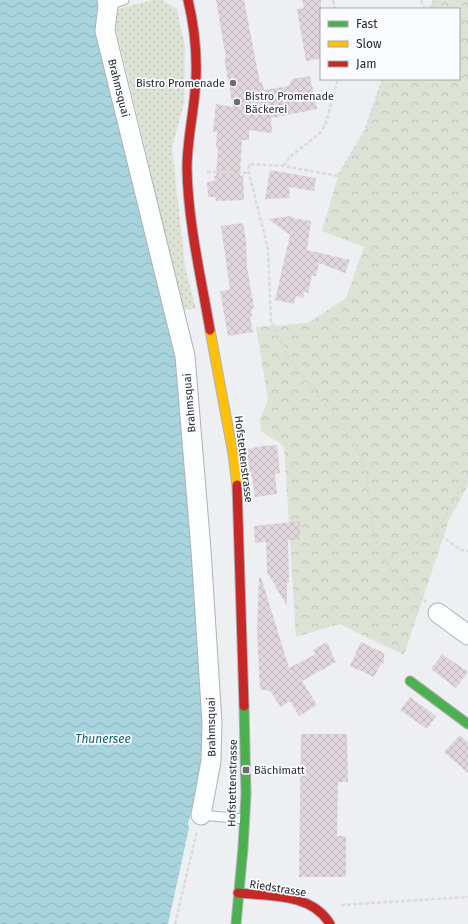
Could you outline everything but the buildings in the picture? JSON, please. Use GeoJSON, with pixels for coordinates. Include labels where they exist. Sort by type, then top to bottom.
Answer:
{"type":"FeatureCollection","features":[{"type":"Feature","properties":{"kind":"main road","name":"Hofstettenstrasse"},"geometry":{"type":"LineString","coordinates":[[188,0],[192,18],[196,66],[188,147],[189,203],[193,234],[229,430],[236,484],[239,526],[245,759],[245,819],[236,924]]}},
{"type":"Feature","properties":{"kind":"main road"},"geometry":{"type":"LineString","coordinates":[[410,680],[468,724]]}},
{"type":"Feature","properties":{"kind":"main road","name":"Riedstrasse"},"geometry":{"type":"LineString","coordinates":[[238,893],[294,900],[315,907],[330,924]]}},
{"type":"Feature","properties":{"kind":"street","name":"Brahmsquai"},"geometry":{"type":"LineString","coordinates":[[113,2],[105,31],[185,356],[201,550],[212,723],[211,762],[201,815]]}},
{"type":"Feature","properties":{"kind":"street"},"geometry":{"type":"LineString","coordinates":[[438,613],[468,634]]}},
{"type":"Feature","properties":{"kind":"lane"},"geometry":{"type":"LineString","coordinates":[[201,815],[245,819]]}},
{"type":"Feature","properties":{"kind":"path"},"geometry":{"type":"LineString","coordinates":[[283,166],[291,156],[319,134],[324,126],[338,80]]}},
{"type":"Feature","properties":{"kind":"path"},"geometry":{"type":"LineString","coordinates":[[383,80],[365,131],[338,176],[283,166],[249,164],[248,173],[268,249],[271,322],[288,356],[355,443],[367,479],[373,532],[385,561],[397,578],[438,613]]}},
{"type":"Feature","properties":{"kind":"path"},"geometry":{"type":"LineString","coordinates":[[204,172],[248,173]]}},
{"type":"Feature","properties":{"kind":"path"},"geometry":{"type":"LineString","coordinates":[[385,561],[436,532],[468,476]]}},
{"type":"Feature","properties":{"kind":"path"},"geometry":{"type":"LineString","coordinates":[[436,532],[461,550],[468,551]]}},
{"type":"Feature","properties":{"kind":"path"},"geometry":{"type":"LineString","coordinates":[[175,924],[201,815]]}},
{"type":"Feature","properties":{"kind":"path"},"geometry":{"type":"LineString","coordinates":[[315,907],[468,897]]}},
{"type":"Feature","properties":{"kind":"green space"},"geometry":{"type":"Polygon","coordinates":[[[153,0],[162,0],[177,9],[185,48],[184,103],[172,148],[185,267],[196,309],[180,310],[145,147],[116,29],[118,9],[153,0]]]}},
{"type":"Feature","properties":{"kind":"green space"},"geometry":{"type":"Polygon","coordinates":[[[434,0],[468,0],[468,485],[449,520],[404,655],[339,624],[296,637],[284,446],[261,431],[260,419],[268,400],[256,327],[308,323],[346,298],[364,247],[322,231],[338,176],[365,131],[383,80],[460,80],[460,8],[430,8],[434,0]]]}},
{"type":"Feature","properties":{"kind":"water","name":"Thunersee"},"geometry":{"type":"Polygon","coordinates":[[[0,0],[100,0],[103,12],[96,14],[170,317],[179,364],[206,754],[188,824],[189,828],[168,924],[0,924],[0,0]]]}},
{"type":"Feature","properties":{"kind":"traffic: fast"},"geometry":{"type":"LineString","coordinates":[[410,681],[468,724]]}},
{"type":"Feature","properties":{"kind":"traffic: fast"},"geometry":{"type":"LineString","coordinates":[[236,924],[246,794],[244,706]]}},
{"type":"Feature","properties":{"kind":"traffic: slow"},"geometry":{"type":"LineString","coordinates":[[210,330],[233,454],[237,485]]}},
{"type":"Feature","properties":{"kind":"traffic: jam"},"geometry":{"type":"LineString","coordinates":[[188,0],[195,39],[196,58],[195,89],[187,157],[188,189],[196,250],[210,330]]}},
{"type":"Feature","properties":{"kind":"traffic: jam"},"geometry":{"type":"LineString","coordinates":[[237,485],[244,706]]}},
{"type":"Feature","properties":{"kind":"traffic: jam"},"geometry":{"type":"LineString","coordinates":[[238,893],[276,896],[301,901],[312,906],[322,914],[330,924]]}},
{"type":"Feature","properties":{"kind":"place","name":"Bistro Promenade"},"geometry":{"type":"Point","coordinates":[233,83]}},
{"type":"Feature","properties":{"kind":"place","name":"Bistro Promenade Bäckerei"},"geometry":{"type":"Point","coordinates":[237,102]}},
{"type":"Feature","properties":{"kind":"place","name":"Bächimatt"},"geometry":{"type":"Point","coordinates":[246,770]}}]}
